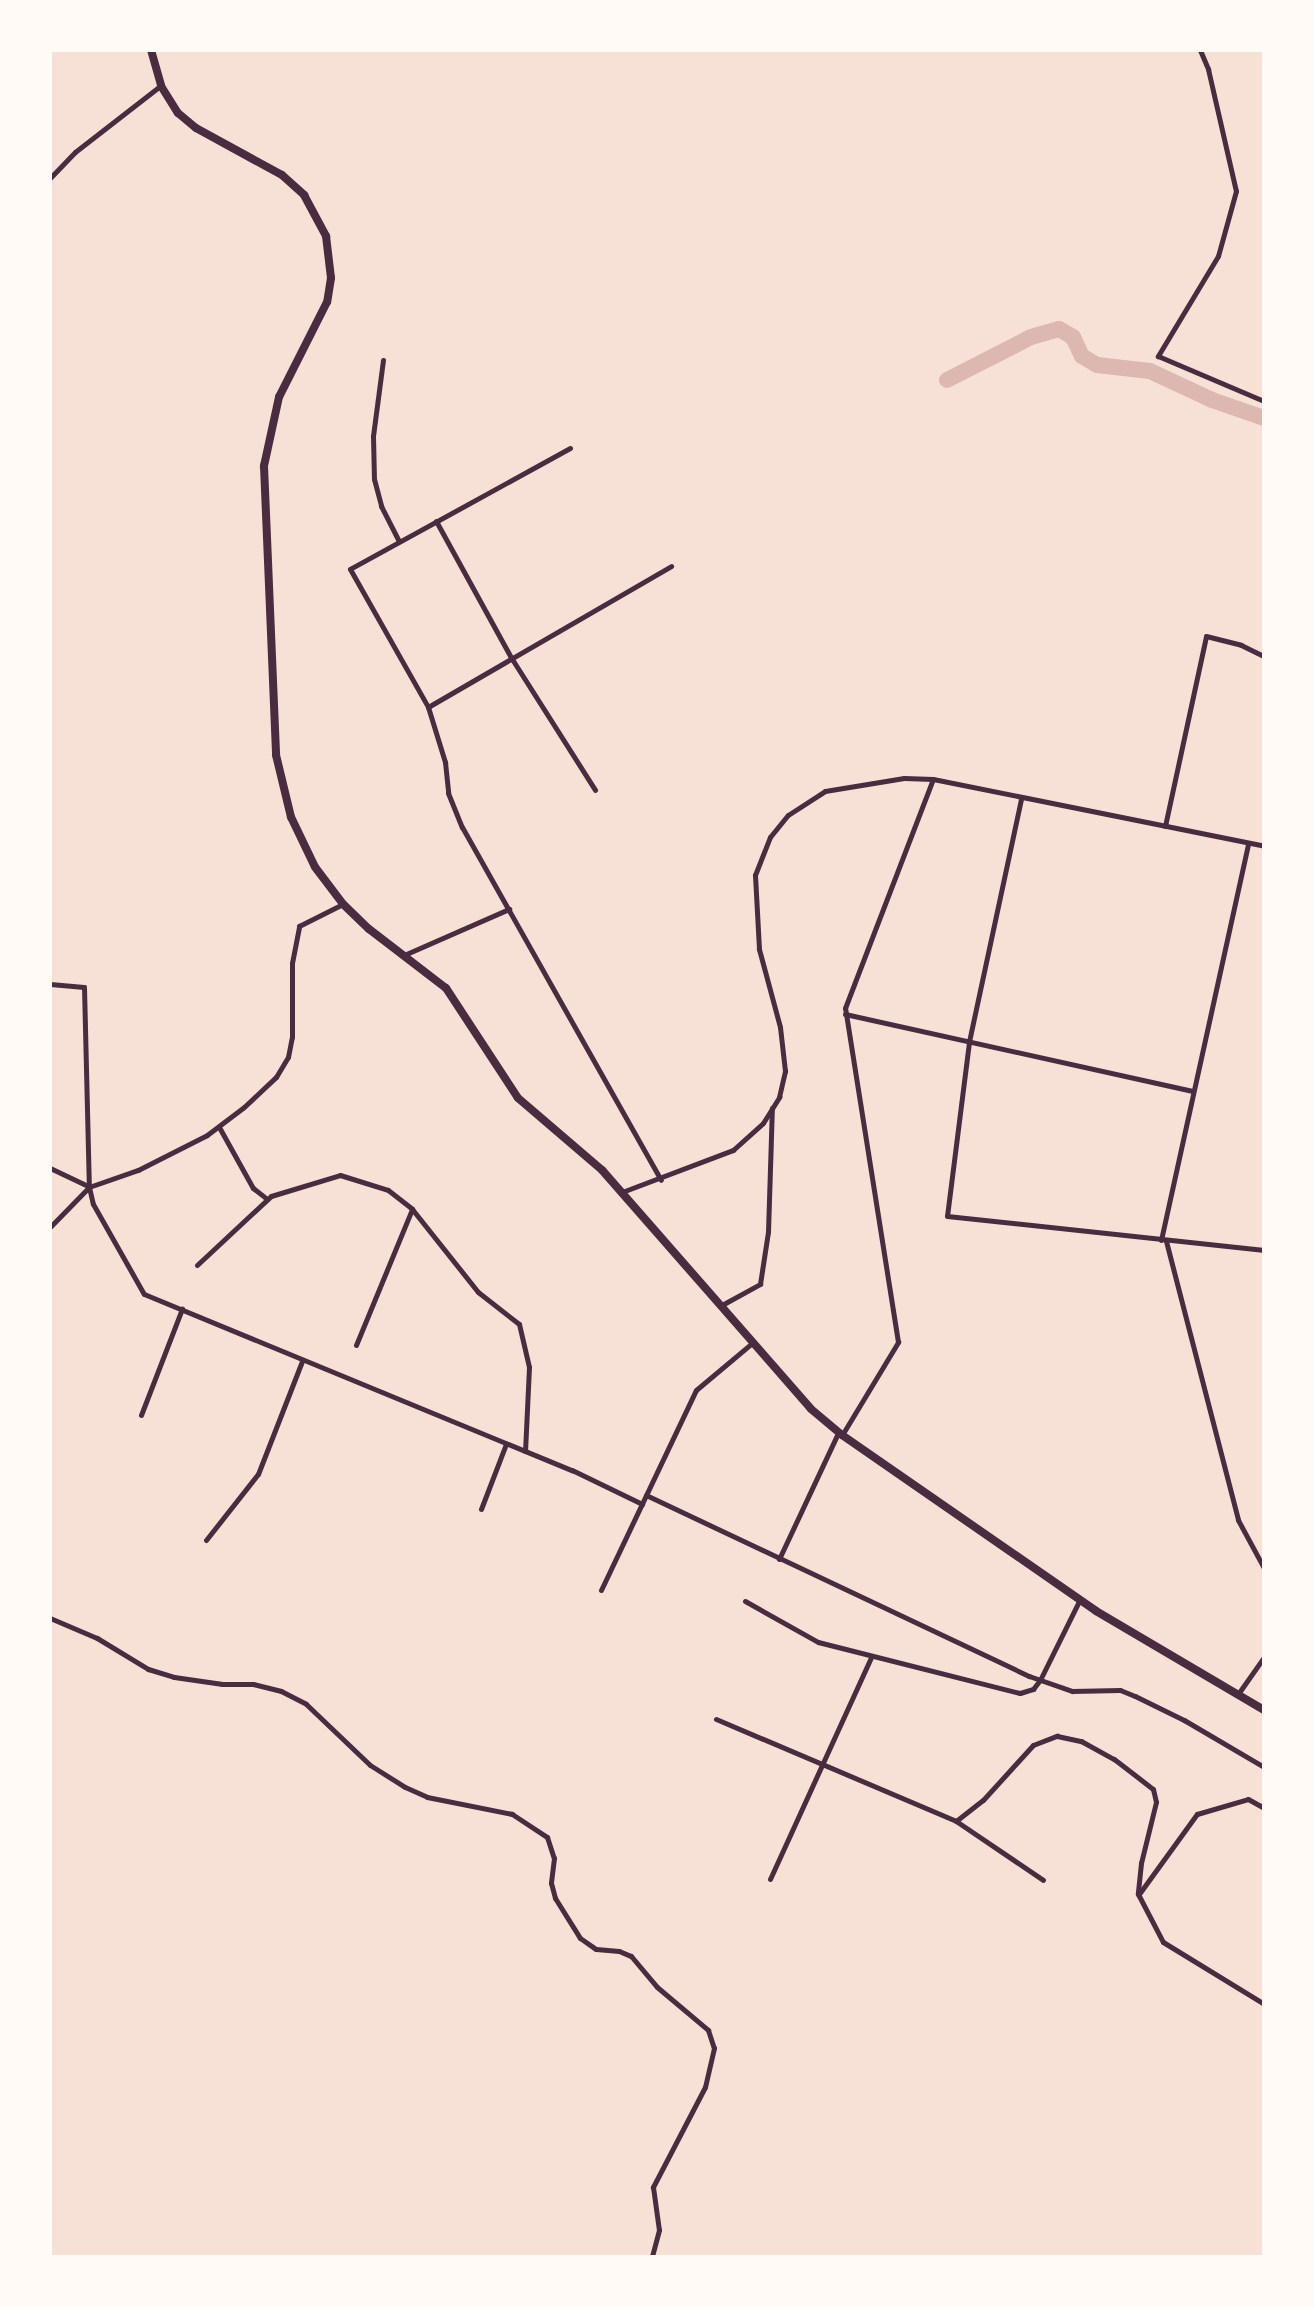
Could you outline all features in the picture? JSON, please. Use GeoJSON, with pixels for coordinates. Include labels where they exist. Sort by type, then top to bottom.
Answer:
{"type":"FeatureCollection","features":[{"type":"Feature","properties":{"kind":"main road"},"geometry":{"type":"LineString","coordinates":[[151,50],[161,86],[178,113],[196,128],[282,175],[304,195],[326,236],[331,278],[327,302],[279,397],[264,466],[263,500],[276,755],[282,788],[303,842],[343,904],[446,988],[461,1006],[518,1098],[573,1142],[621,1192],[811,1409],[840,1434],[1080,1600],[1264,1710]]}},
{"type":"Feature","properties":{"kind":"street"},"geometry":{"type":"LineString","coordinates":[[1200,50],[1208,69],[1236,191],[1218,256],[1158,356],[1264,401]]}},
{"type":"Feature","properties":{"kind":"street"},"geometry":{"type":"LineString","coordinates":[[50,178],[75,152],[161,86]]}},
{"type":"Feature","properties":{"kind":"street"},"geometry":{"type":"LineString","coordinates":[[383,360],[373,436],[374,479],[381,506],[399,541]]}},
{"type":"Feature","properties":{"kind":"street"},"geometry":{"type":"LineString","coordinates":[[570,448],[350,569],[428,707],[445,762],[448,793],[455,813],[661,1180]]}},
{"type":"Feature","properties":{"kind":"street"},"geometry":{"type":"LineString","coordinates":[[436,521],[512,659],[595,790]]}},
{"type":"Feature","properties":{"kind":"street"},"geometry":{"type":"LineString","coordinates":[[428,707],[671,566]]}},
{"type":"Feature","properties":{"kind":"street"},"geometry":{"type":"LineString","coordinates":[[1165,826],[1206,636],[1241,645],[1264,656]]}},
{"type":"Feature","properties":{"kind":"street"},"geometry":{"type":"LineString","coordinates":[[621,1192],[661,1180],[733,1150],[754,1132],[772,1107],[785,1071],[780,1027],[756,932],[755,875],[761,855],[788,815],[825,791],[904,778],[933,779],[1264,846]]}},
{"type":"Feature","properties":{"kind":"street"},"geometry":{"type":"LineString","coordinates":[[779,1559],[840,1434],[898,1342],[845,1014],[933,779]]}},
{"type":"Feature","properties":{"kind":"street"},"geometry":{"type":"LineString","coordinates":[[1021,799],[969,1042],[947,1216],[1264,1250]]}},
{"type":"Feature","properties":{"kind":"street"},"geometry":{"type":"LineString","coordinates":[[1248,843],[1163,1241],[1238,1520],[1264,1568]]}},
{"type":"Feature","properties":{"kind":"street"},"geometry":{"type":"LineString","coordinates":[[50,1227],[89,1187],[182,1150],[219,1127],[276,1077],[288,1057],[292,1037],[292,963],[299,926],[343,904]]}},
{"type":"Feature","properties":{"kind":"street"},"geometry":{"type":"LineString","coordinates":[[404,955],[509,909]]}},
{"type":"Feature","properties":{"kind":"street"},"geometry":{"type":"LineString","coordinates":[[50,984],[84,987],[89,1187],[93,1204],[144,1294],[525,1451],[642,1504]]}},
{"type":"Feature","properties":{"kind":"street"},"geometry":{"type":"LineString","coordinates":[[845,1014],[1193,1091]]}},
{"type":"Feature","properties":{"kind":"street"},"geometry":{"type":"LineString","coordinates":[[720,1306],[760,1284],[768,1232],[772,1107]]}},
{"type":"Feature","properties":{"kind":"street"},"geometry":{"type":"LineString","coordinates":[[219,1127],[246,1177],[266,1198]]}},
{"type":"Feature","properties":{"kind":"street"},"geometry":{"type":"LineString","coordinates":[[50,1168],[89,1187]]}},
{"type":"Feature","properties":{"kind":"street"},"geometry":{"type":"LineString","coordinates":[[197,1265],[266,1198],[340,1175],[388,1190],[412,1209],[478,1292],[519,1324],[529,1367],[525,1451]]}},
{"type":"Feature","properties":{"kind":"street"},"geometry":{"type":"LineString","coordinates":[[356,1345],[412,1209]]}},
{"type":"Feature","properties":{"kind":"street"},"geometry":{"type":"LineString","coordinates":[[141,1415],[182,1309]]}},
{"type":"Feature","properties":{"kind":"street"},"geometry":{"type":"LineString","coordinates":[[601,1590],[696,1390],[752,1343]]}},
{"type":"Feature","properties":{"kind":"street"},"geometry":{"type":"LineString","coordinates":[[206,1540],[258,1474],[302,1361]]}},
{"type":"Feature","properties":{"kind":"street"},"geometry":{"type":"LineString","coordinates":[[481,1509],[506,1444]]}},
{"type":"Feature","properties":{"kind":"street"},"geometry":{"type":"LineString","coordinates":[[646,1495],[1040,1680],[1072,1691],[1120,1690],[1184,1720],[1264,1767]]}},
{"type":"Feature","properties":{"kind":"street"},"geometry":{"type":"LineString","coordinates":[[745,1601],[818,1642],[1020,1693],[1033,1689],[1040,1680],[1080,1600]]}},
{"type":"Feature","properties":{"kind":"street"},"geometry":{"type":"LineString","coordinates":[[50,1618],[97,1638],[148,1669],[174,1677],[222,1684],[253,1684],[281,1691],[306,1704],[370,1765],[405,1787],[427,1797],[512,1814],[534,1825],[547,1837],[554,1858],[551,1883],[555,1898],[580,1938],[596,1949],[619,1951],[631,1956],[657,1987],[708,2030],[714,2048],[705,2087],[653,2187],[659,2230],[652,2257]]}},
{"type":"Feature","properties":{"kind":"street"},"geometry":{"type":"LineString","coordinates":[[770,1879],[871,1657]]}},
{"type":"Feature","properties":{"kind":"street"},"geometry":{"type":"LineString","coordinates":[[1238,1695],[1264,1657]]}},
{"type":"Feature","properties":{"kind":"street"},"geometry":{"type":"LineString","coordinates":[[716,1719],[956,1821],[1043,1880]]}},
{"type":"Feature","properties":{"kind":"street"},"geometry":{"type":"LineString","coordinates":[[956,1821],[983,1800],[1033,1745],[1057,1736],[1081,1741],[1114,1759],[1153,1789],[1156,1802],[1141,1863],[1138,1894],[1163,1942],[1264,2004]]}},
{"type":"Feature","properties":{"kind":"street"},"geometry":{"type":"LineString","coordinates":[[1138,1894],[1197,1814],[1248,1799],[1264,1808]]}},
{"type":"Feature","properties":{"kind":"waterway"},"geometry":{"type":"LineString","coordinates":[[947,380],[1031,337],[1059,329],[1073,337],[1082,356],[1097,365],[1150,371],[1212,400],[1264,418]]}}]}
